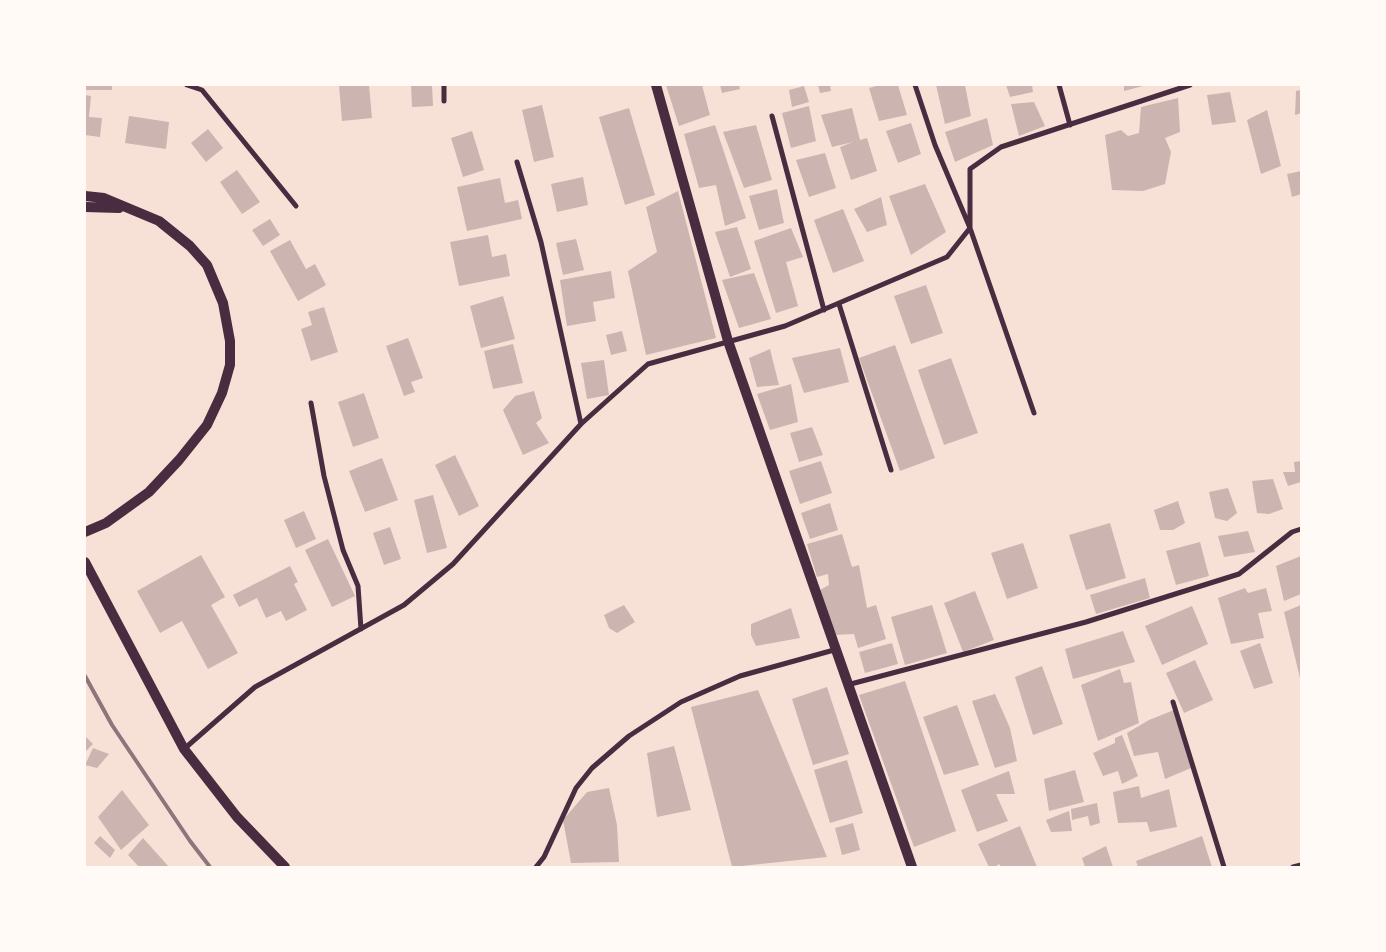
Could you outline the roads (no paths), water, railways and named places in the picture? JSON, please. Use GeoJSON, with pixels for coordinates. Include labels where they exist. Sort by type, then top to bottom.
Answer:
{"type":"FeatureCollection","features":[{"type":"Feature","properties":{"kind":"main road"},"geometry":{"type":"LineString","coordinates":[[656,85],[728,341],[846,685],[912,867]]}},
{"type":"Feature","properties":{"kind":"main road"},"geometry":{"type":"LineString","coordinates":[[85,196],[104,198],[138,210],[159,221],[190,246],[207,265],[223,303],[230,341],[230,365],[222,393],[207,425],[149,492],[106,523],[85,532]]}},
{"type":"Feature","properties":{"kind":"main road"},"geometry":{"type":"LineString","coordinates":[[85,207],[105,206],[138,210]]}},
{"type":"Feature","properties":{"kind":"main road"},"geometry":{"type":"LineString","coordinates":[[85,562],[184,749],[237,817],[285,867]]}},
{"type":"Feature","properties":{"kind":"street"},"geometry":{"type":"LineString","coordinates":[[187,85],[202,90],[296,206]]}},
{"type":"Feature","properties":{"kind":"street"},"geometry":{"type":"LineString","coordinates":[[444,85],[444,101]]}},
{"type":"Feature","properties":{"kind":"street"},"geometry":{"type":"LineString","coordinates":[[650,85],[660,98]]}},
{"type":"Feature","properties":{"kind":"street"},"geometry":{"type":"LineString","coordinates":[[915,85],[935,144],[970,228],[1034,413]]}},
{"type":"Feature","properties":{"kind":"street"},"geometry":{"type":"LineString","coordinates":[[1059,85],[1070,124]]}},
{"type":"Feature","properties":{"kind":"street"},"geometry":{"type":"LineString","coordinates":[[184,749],[254,687],[404,605],[453,564],[580,424],[648,364],[786,326],[947,258],[970,228],[970,169],[1001,148],[1190,85]]}},
{"type":"Feature","properties":{"kind":"street"},"geometry":{"type":"LineString","coordinates":[[772,116],[824,310]]}},
{"type":"Feature","properties":{"kind":"street"},"geometry":{"type":"LineString","coordinates":[[517,162],[541,242],[580,424]]}},
{"type":"Feature","properties":{"kind":"street"},"geometry":{"type":"LineString","coordinates":[[839,304],[891,470]]}},
{"type":"Feature","properties":{"kind":"street"},"geometry":{"type":"LineString","coordinates":[[311,403],[324,476],[343,550],[358,586],[361,628]]}},
{"type":"Feature","properties":{"kind":"street"},"geometry":{"type":"LineString","coordinates":[[846,685],[1086,622],[1239,574],[1292,532],[1301,529]]}},
{"type":"Feature","properties":{"kind":"street"},"geometry":{"type":"LineString","coordinates":[[536,867],[544,858],[576,788],[592,768],[629,736],[681,702],[740,676],[834,650]]}},
{"type":"Feature","properties":{"kind":"street"},"geometry":{"type":"LineString","coordinates":[[1173,702],[1224,867]]}},
{"type":"Feature","properties":{"kind":"street"},"geometry":{"type":"LineString","coordinates":[[1294,867],[1301,865]]}},
{"type":"Feature","properties":{"kind":"railway"},"geometry":{"type":"LineString","coordinates":[[85,676],[112,725],[190,841],[210,867]]}}]}
